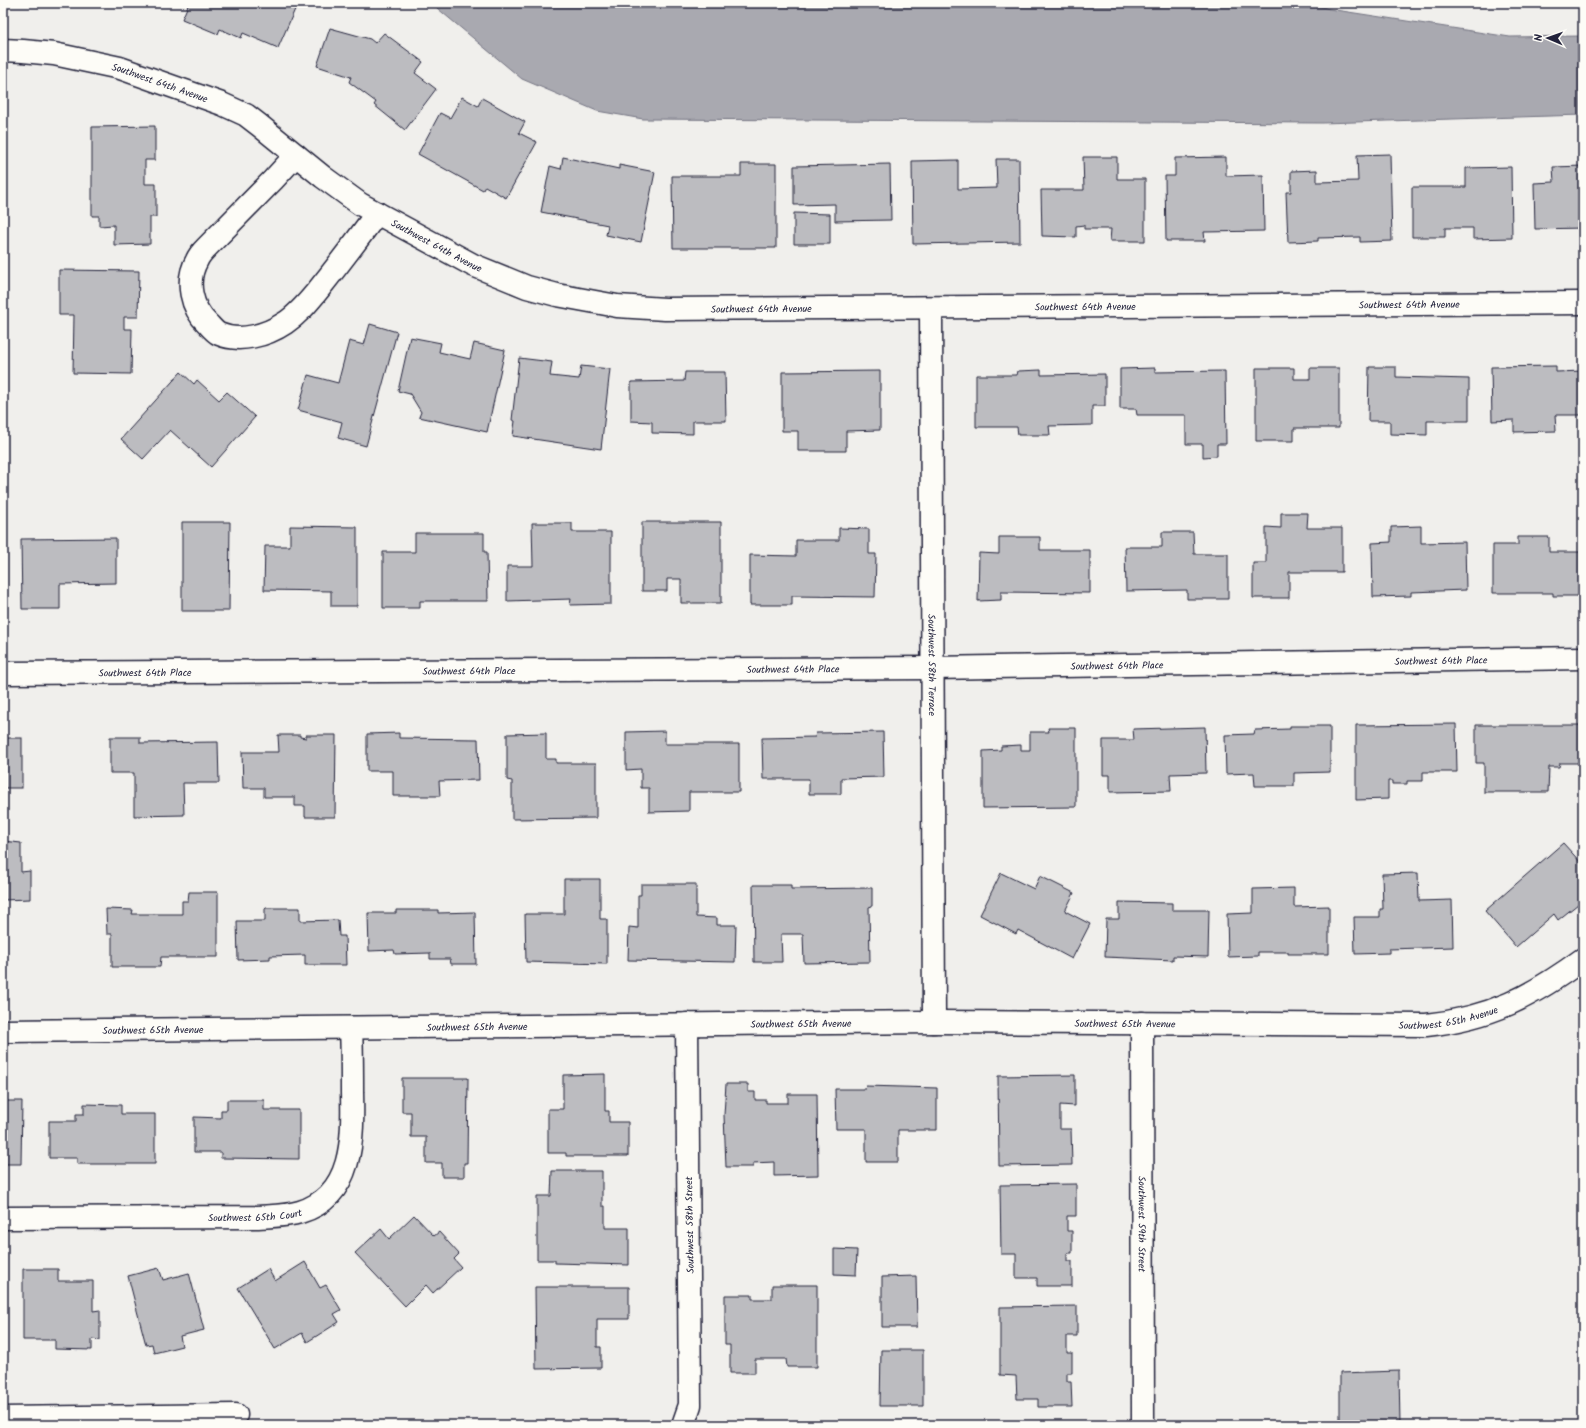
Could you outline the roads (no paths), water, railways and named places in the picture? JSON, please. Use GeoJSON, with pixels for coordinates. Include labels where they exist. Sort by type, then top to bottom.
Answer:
{"type":"FeatureCollection","features":[{"type":"Feature","properties":{"kind":"street","name":"Southwest 64th Avenue"},"geometry":{"type":"LineString","coordinates":[[3,50],[54,54],[120,68],[222,104],[246,115],[259,124],[340,190],[376,213],[473,265],[528,287],[586,301],[617,306],[665,309],[1583,303]]}},
{"type":"Feature","properties":{"kind":"street"},"geometry":{"type":"LineString","coordinates":[[296,155],[206,248],[197,260],[191,277],[191,294],[194,306],[202,319],[217,333],[230,337],[246,338],[266,333],[286,323],[303,308],[323,284],[376,213]]}},
{"type":"Feature","properties":{"kind":"street","name":"Southwest 58th Terrace"},"geometry":{"type":"LineString","coordinates":[[931,308],[934,1022]]}},
{"type":"Feature","properties":{"kind":"street","name":"Southwest 64th Place"},"geometry":{"type":"LineString","coordinates":[[3,673],[932,668],[1583,658]]}},
{"type":"Feature","properties":{"kind":"street","name":"Southwest 65th Avenue"},"geometry":{"type":"LineString","coordinates":[[3,1031],[934,1022],[1403,1026],[1452,1022],[1476,1017],[1520,1000],[1544,987],[1583,960]]}},
{"type":"Feature","properties":{"kind":"street","name":"Southwest 59th Street"},"geometry":{"type":"LineString","coordinates":[[1142,1023],[1143,1425]]}},
{"type":"Feature","properties":{"kind":"street","name":"Southwest 58th Street"},"geometry":{"type":"LineString","coordinates":[[683,1425],[690,1405],[687,1024]]}},
{"type":"Feature","properties":{"kind":"street","name":"Southwest 65th Court"},"geometry":{"type":"LineString","coordinates":[[3,1218],[258,1216],[288,1215],[311,1208],[321,1202],[337,1185],[349,1160],[352,1128],[352,1028]]}},
{"type":"Feature","properties":{"kind":"street"},"geometry":{"type":"LineString","coordinates":[[3,1418],[236,1415]]}}]}
